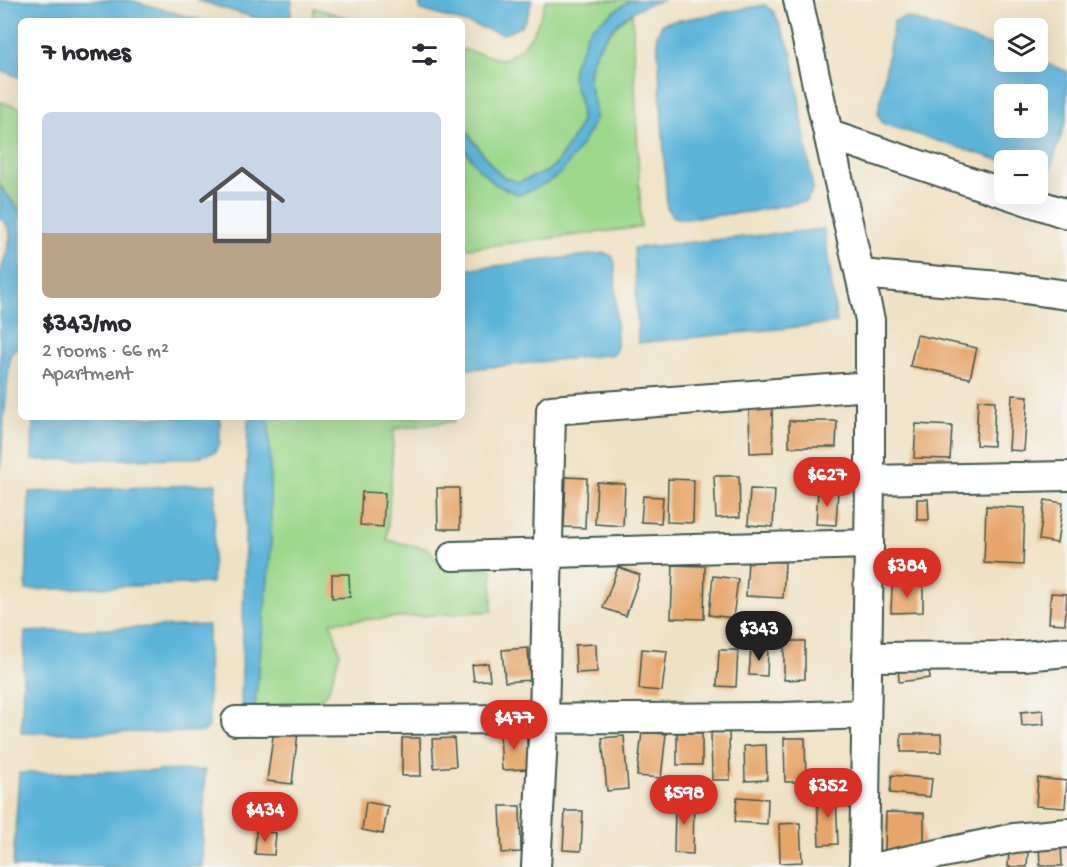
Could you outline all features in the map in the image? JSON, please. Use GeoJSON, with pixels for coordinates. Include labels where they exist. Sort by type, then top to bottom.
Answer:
{"type":"FeatureCollection","features":[{"type":"Feature","properties":{"kind":"street"},"geometry":{"type":"LineString","coordinates":[[798,0],[870,320],[864,867]]}},
{"type":"Feature","properties":{"kind":"street"},"geometry":{"type":"LineString","coordinates":[[830,135],[1067,214]]}},
{"type":"Feature","properties":{"kind":"street"},"geometry":{"type":"LineString","coordinates":[[860,274],[1011,287],[1067,295]]}},
{"type":"Feature","properties":{"kind":"street"},"geometry":{"type":"LineString","coordinates":[[536,867],[544,719],[551,410],[870,386]]}},
{"type":"Feature","properties":{"kind":"street"},"geometry":{"type":"LineString","coordinates":[[870,480],[1067,476]]}},
{"type":"Feature","properties":{"kind":"street"},"geometry":{"type":"LineString","coordinates":[[453,556],[869,544]]}},
{"type":"Feature","properties":{"kind":"street"},"geometry":{"type":"LineString","coordinates":[[867,657],[1024,656],[1067,652]]}},
{"type":"Feature","properties":{"kind":"street"},"geometry":{"type":"LineString","coordinates":[[236,721],[784,717],[866,714]]}},
{"type":"Feature","properties":{"kind":"street"},"geometry":{"type":"LineString","coordinates":[[877,867],[1014,838],[1067,833]]}},
{"type":"Feature","properties":{"kind":"green space"},"geometry":{"type":"Polygon","coordinates":[[[546,0],[630,0],[591,28],[574,64],[572,77],[580,103],[581,121],[576,133],[556,164],[546,172],[519,182],[503,177],[465,129],[465,50],[503,60],[513,55],[527,42],[546,0]]]}},
{"type":"Feature","properties":{"kind":"green space"},"geometry":{"type":"Polygon","coordinates":[[[314,8],[349,18],[312,18],[314,8]]]}},
{"type":"Feature","properties":{"kind":"green space"},"geometry":{"type":"Polygon","coordinates":[[[632,11],[641,227],[465,249],[465,149],[493,182],[507,191],[543,184],[595,106],[589,82],[589,71],[596,51],[632,11]]]}},
{"type":"Feature","properties":{"kind":"green space"},"geometry":{"type":"Polygon","coordinates":[[[0,102],[18,107],[18,208],[0,186],[0,102]]]}},
{"type":"Feature","properties":{"kind":"green space"},"geometry":{"type":"Polygon","coordinates":[[[269,420],[455,420],[394,429],[387,540],[429,549],[439,564],[492,569],[492,611],[331,622],[340,653],[328,692],[312,708],[255,707],[271,548],[269,420]]]}},
{"type":"Feature","properties":{"kind":"water"},"geometry":{"type":"Polygon","coordinates":[[[0,0],[130,0],[193,18],[18,18],[18,77],[0,70],[0,0]]]}},
{"type":"Feature","properties":{"kind":"water"},"geometry":{"type":"Polygon","coordinates":[[[196,0],[292,0],[290,18],[256,18],[196,0]]]}},
{"type":"Feature","properties":{"kind":"water"},"geometry":{"type":"Polygon","coordinates":[[[418,0],[532,0],[524,23],[503,34],[465,23],[465,18],[448,18],[421,10],[418,0]]]}},
{"type":"Feature","properties":{"kind":"water"},"geometry":{"type":"Polygon","coordinates":[[[630,0],[664,0],[634,11],[617,24],[602,41],[589,72],[595,119],[585,139],[560,173],[540,186],[519,195],[495,184],[478,168],[465,149],[465,129],[503,177],[519,182],[546,172],[556,164],[581,121],[580,103],[572,77],[574,64],[591,28],[630,0]]]}},
{"type":"Feature","properties":{"kind":"water"},"geometry":{"type":"Polygon","coordinates":[[[765,5],[774,12],[792,54],[813,189],[806,201],[750,212],[680,219],[672,216],[667,208],[657,34],[663,23],[765,5]]]}},
{"type":"Feature","properties":{"kind":"water"},"geometry":{"type":"Polygon","coordinates":[[[906,17],[994,46],[994,72],[1048,72],[1048,64],[1067,71],[1067,117],[1048,170],[1048,150],[994,150],[994,159],[883,124],[878,114],[894,21],[906,17]]]}},
{"type":"Feature","properties":{"kind":"water"},"geometry":{"type":"Polygon","coordinates":[[[0,186],[18,208],[18,346],[10,355],[0,469],[0,277],[10,238],[6,224],[0,218],[0,186]]]}},
{"type":"Feature","properties":{"kind":"water"},"geometry":{"type":"Polygon","coordinates":[[[824,229],[837,323],[638,343],[634,248],[824,229]]]}},
{"type":"Feature","properties":{"kind":"water"},"geometry":{"type":"Polygon","coordinates":[[[605,253],[612,256],[615,263],[617,346],[614,354],[465,370],[465,270],[605,253]]]}},
{"type":"Feature","properties":{"kind":"water"},"geometry":{"type":"Polygon","coordinates":[[[33,420],[220,420],[220,443],[215,452],[195,458],[32,460],[33,420]]]}},
{"type":"Feature","properties":{"kind":"water"},"geometry":{"type":"Polygon","coordinates":[[[248,420],[269,420],[271,548],[255,707],[241,706],[248,420]]]}},
{"type":"Feature","properties":{"kind":"water"},"geometry":{"type":"Polygon","coordinates":[[[216,484],[212,583],[26,590],[29,492],[216,484]]]}},
{"type":"Feature","properties":{"kind":"water"},"geometry":{"type":"Polygon","coordinates":[[[208,625],[209,727],[203,732],[21,733],[25,632],[208,625]]]}},
{"type":"Feature","properties":{"kind":"water"},"geometry":{"type":"Polygon","coordinates":[[[205,770],[202,867],[13,867],[19,773],[205,770]]]}},
{"type":"Feature","properties":{"kind":"building"},"geometry":{"type":"Polygon","coordinates":[[[917,335],[977,348],[970,378],[910,366],[917,335]]]}},
{"type":"Feature","properties":{"kind":"building"},"geometry":{"type":"Polygon","coordinates":[[[1012,395],[1028,396],[1024,451],[1009,450],[1012,395]]]}},
{"type":"Feature","properties":{"kind":"building"},"geometry":{"type":"Polygon","coordinates":[[[978,400],[995,401],[993,446],[976,445],[978,400]]]}},
{"type":"Feature","properties":{"kind":"building"},"geometry":{"type":"Polygon","coordinates":[[[772,407],[773,452],[750,453],[749,408],[772,407]]]}},
{"type":"Feature","properties":{"kind":"building"},"geometry":{"type":"Polygon","coordinates":[[[789,421],[837,421],[836,447],[789,447],[789,421]]]}},
{"type":"Feature","properties":{"kind":"building"},"geometry":{"type":"Polygon","coordinates":[[[916,424],[952,426],[950,459],[914,458],[916,424]]]}},
{"type":"Feature","properties":{"kind":"building"},"geometry":{"type":"Polygon","coordinates":[[[714,476],[739,476],[740,517],[716,518],[714,476]]]}},
{"type":"Feature","properties":{"kind":"building"},"geometry":{"type":"Polygon","coordinates":[[[566,477],[587,478],[585,528],[564,527],[566,477]]]}},
{"type":"Feature","properties":{"kind":"building"},"geometry":{"type":"Polygon","coordinates":[[[668,479],[694,480],[693,523],[667,522],[668,479]]]}},
{"type":"Feature","properties":{"kind":"building"},"geometry":{"type":"Polygon","coordinates":[[[597,482],[625,484],[623,526],[595,524],[597,482]]]}},
{"type":"Feature","properties":{"kind":"building"},"geometry":{"type":"Polygon","coordinates":[[[437,488],[459,488],[460,529],[438,529],[437,488]]]}},
{"type":"Feature","properties":{"kind":"building"},"geometry":{"type":"Polygon","coordinates":[[[750,489],[775,490],[773,527],[748,525],[750,489]]]}},
{"type":"Feature","properties":{"kind":"building"},"geometry":{"type":"Polygon","coordinates":[[[818,490],[838,491],[836,525],[816,524],[818,490]]]}},
{"type":"Feature","properties":{"kind":"building"},"geometry":{"type":"Polygon","coordinates":[[[362,492],[385,493],[383,527],[360,525],[362,492]]]}},
{"type":"Feature","properties":{"kind":"building"},"geometry":{"type":"Polygon","coordinates":[[[643,496],[663,497],[661,523],[641,522],[643,496]]]}},
{"type":"Feature","properties":{"kind":"building"},"geometry":{"type":"Polygon","coordinates":[[[917,499],[928,499],[929,520],[917,520],[917,499]]]}},
{"type":"Feature","properties":{"kind":"building"},"geometry":{"type":"Polygon","coordinates":[[[1045,500],[1063,503],[1057,543],[1039,540],[1045,500]]]}},
{"type":"Feature","properties":{"kind":"building"},"geometry":{"type":"Polygon","coordinates":[[[986,506],[1025,508],[1023,565],[984,563],[986,506]]]}},
{"type":"Feature","properties":{"kind":"building"},"geometry":{"type":"Polygon","coordinates":[[[748,560],[785,562],[783,598],[746,596],[748,560]]]}},
{"type":"Feature","properties":{"kind":"building"},"geometry":{"type":"Polygon","coordinates":[[[673,565],[705,566],[704,619],[671,618],[673,565]]]}},
{"type":"Feature","properties":{"kind":"building"},"geometry":{"type":"Polygon","coordinates":[[[618,567],[640,575],[626,616],[603,608],[618,567]]]}},
{"type":"Feature","properties":{"kind":"building"},"geometry":{"type":"Polygon","coordinates":[[[332,574],[349,574],[350,597],[332,598],[332,574]]]}},
{"type":"Feature","properties":{"kind":"building"},"geometry":{"type":"Polygon","coordinates":[[[713,576],[738,579],[733,618],[709,615],[713,576]]]}},
{"type":"Feature","properties":{"kind":"building"},"geometry":{"type":"Polygon","coordinates":[[[892,586],[923,586],[923,612],[891,613],[892,586]]]}},
{"type":"Feature","properties":{"kind":"building"},"geometry":{"type":"Polygon","coordinates":[[[1051,593],[1067,594],[1065,624],[1049,623],[1051,593]]]}},
{"type":"Feature","properties":{"kind":"building"},"geometry":{"type":"Polygon","coordinates":[[[784,641],[805,641],[805,679],[784,680],[784,641]]]}},
{"type":"Feature","properties":{"kind":"building"},"geometry":{"type":"Polygon","coordinates":[[[596,644],[597,672],[576,673],[575,645],[596,644]]]}},
{"type":"Feature","properties":{"kind":"building"},"geometry":{"type":"Polygon","coordinates":[[[751,647],[768,648],[767,676],[749,675],[751,647]]]}},
{"type":"Feature","properties":{"kind":"building"},"geometry":{"type":"Polygon","coordinates":[[[528,648],[530,680],[505,682],[502,650],[528,648]]]}},
{"type":"Feature","properties":{"kind":"building"},"geometry":{"type":"Polygon","coordinates":[[[642,649],[667,651],[662,691],[639,689],[642,649]]]}},
{"type":"Feature","properties":{"kind":"building"},"geometry":{"type":"Polygon","coordinates":[[[719,650],[738,650],[736,687],[717,686],[719,650]]]}},
{"type":"Feature","properties":{"kind":"building"},"geometry":{"type":"Polygon","coordinates":[[[928,661],[930,678],[899,682],[898,665],[928,661]]]}},
{"type":"Feature","properties":{"kind":"building"},"geometry":{"type":"Polygon","coordinates":[[[488,663],[490,680],[474,681],[472,665],[488,663]]]}},
{"type":"Feature","properties":{"kind":"building"},"geometry":{"type":"Polygon","coordinates":[[[1043,710],[1044,724],[1022,726],[1021,712],[1043,710]]]}},
{"type":"Feature","properties":{"kind":"building"},"geometry":{"type":"Polygon","coordinates":[[[274,729],[298,732],[292,784],[267,781],[274,729]]]}},
{"type":"Feature","properties":{"kind":"building"},"geometry":{"type":"Polygon","coordinates":[[[526,731],[529,769],[502,770],[500,733],[526,731]]]}},
{"type":"Feature","properties":{"kind":"building"},"geometry":{"type":"Polygon","coordinates":[[[711,731],[729,731],[730,780],[712,780],[711,731]]]}},
{"type":"Feature","properties":{"kind":"building"},"geometry":{"type":"Polygon","coordinates":[[[642,732],[666,734],[661,778],[637,776],[642,732]]]}},
{"type":"Feature","properties":{"kind":"building"},"geometry":{"type":"Polygon","coordinates":[[[677,733],[702,733],[702,765],[677,765],[677,733]]]}},
{"type":"Feature","properties":{"kind":"building"},"geometry":{"type":"Polygon","coordinates":[[[901,734],[941,734],[942,752],[901,752],[901,734]]]}},
{"type":"Feature","properties":{"kind":"building"},"geometry":{"type":"Polygon","coordinates":[[[624,736],[628,789],[607,791],[602,738],[624,736]]]}},
{"type":"Feature","properties":{"kind":"building"},"geometry":{"type":"Polygon","coordinates":[[[402,738],[420,738],[421,776],[402,776],[402,738]]]}},
{"type":"Feature","properties":{"kind":"building"},"geometry":{"type":"Polygon","coordinates":[[[454,738],[456,766],[434,768],[432,739],[454,738]]]}},
{"type":"Feature","properties":{"kind":"building"},"geometry":{"type":"Polygon","coordinates":[[[784,738],[805,738],[806,782],[785,782],[784,738]]]}},
{"type":"Feature","properties":{"kind":"building"},"geometry":{"type":"Polygon","coordinates":[[[766,745],[767,780],[745,781],[744,746],[766,745]]]}},
{"type":"Feature","properties":{"kind":"building"},"geometry":{"type":"Polygon","coordinates":[[[892,775],[932,779],[930,797],[890,793],[892,775]]]}},
{"type":"Feature","properties":{"kind":"building"},"geometry":{"type":"Polygon","coordinates":[[[1038,778],[1067,781],[1065,808],[1036,806],[1038,778]]]}},
{"type":"Feature","properties":{"kind":"building"},"geometry":{"type":"Polygon","coordinates":[[[836,793],[838,844],[819,845],[817,794],[836,793]]]}},
{"type":"Feature","properties":{"kind":"building"},"geometry":{"type":"Polygon","coordinates":[[[737,797],[768,799],[767,824],[735,822],[737,797]]]}},
{"type":"Feature","properties":{"kind":"building"},"geometry":{"type":"Polygon","coordinates":[[[675,799],[694,799],[693,854],[674,853],[675,799]]]}},
{"type":"Feature","properties":{"kind":"building"},"geometry":{"type":"Polygon","coordinates":[[[366,802],[388,806],[383,834],[362,830],[366,802]]]}},
{"type":"Feature","properties":{"kind":"building"},"geometry":{"type":"Polygon","coordinates":[[[500,806],[520,806],[521,852],[502,853],[500,806]]]}},
{"type":"Feature","properties":{"kind":"building"},"geometry":{"type":"Polygon","coordinates":[[[565,811],[583,811],[581,851],[563,850],[565,811]]]}},
{"type":"Feature","properties":{"kind":"building"},"geometry":{"type":"Polygon","coordinates":[[[886,812],[924,813],[924,851],[885,850],[886,812]]]}},
{"type":"Feature","properties":{"kind":"building"},"geometry":{"type":"Polygon","coordinates":[[[800,823],[802,862],[780,863],[779,824],[800,823]]]}},
{"type":"Feature","properties":{"kind":"building"},"geometry":{"type":"Polygon","coordinates":[[[256,831],[276,833],[274,855],[255,854],[256,831]]]}},
{"type":"Feature","properties":{"kind":"building"},"geometry":{"type":"Polygon","coordinates":[[[1061,844],[1062,866],[1040,866],[1039,845],[1061,844]]]}},
{"type":"Feature","properties":{"kind":"building"},"geometry":{"type":"Polygon","coordinates":[[[1009,850],[1028,851],[1027,867],[1008,867],[1009,850]]]}}]}
